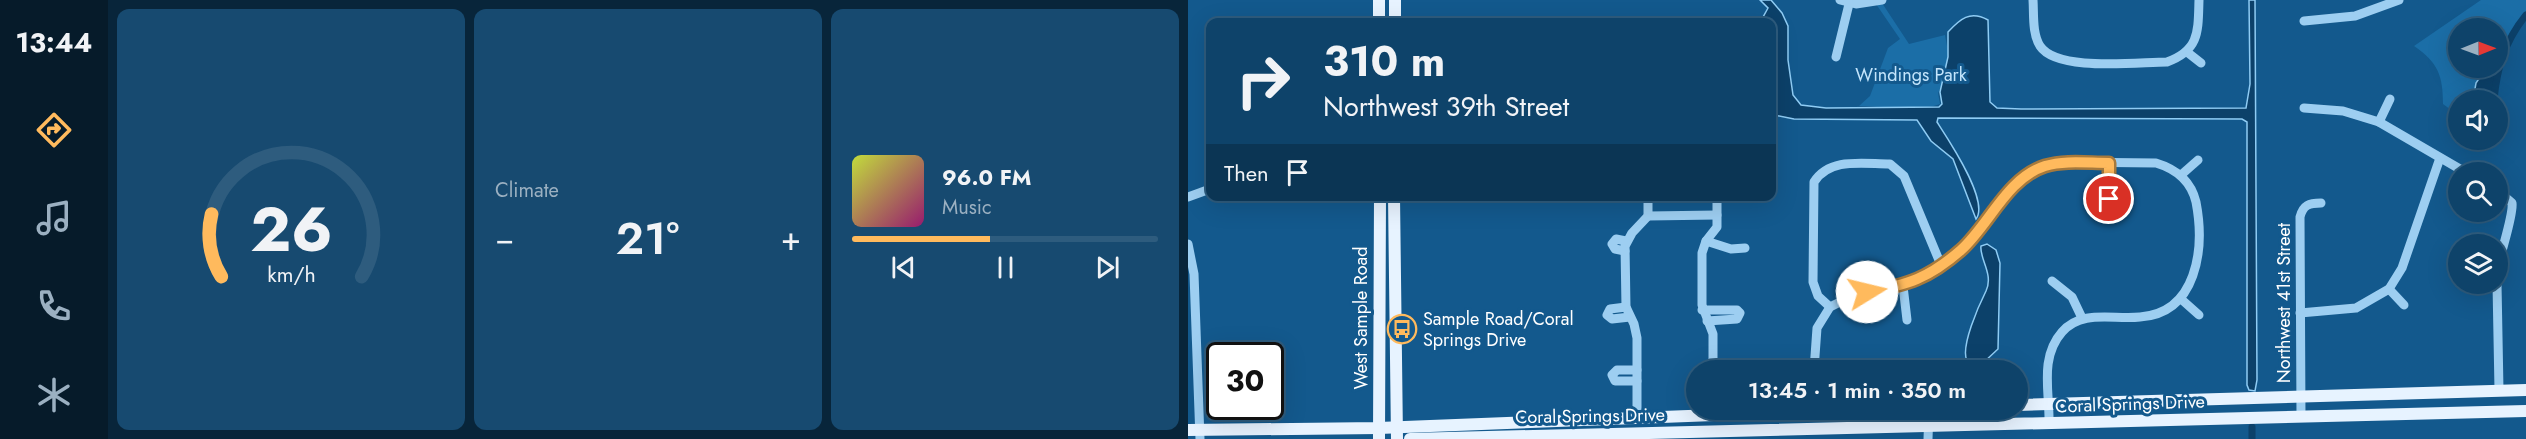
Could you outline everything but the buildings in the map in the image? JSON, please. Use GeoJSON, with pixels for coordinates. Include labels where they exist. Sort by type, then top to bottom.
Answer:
{"type":"FeatureCollection","features":[{"type":"Feature","properties":{"kind":"main road"},"geometry":{"type":"LineString","coordinates":[[1379,0],[1379,18]]}},
{"type":"Feature","properties":{"kind":"main road"},"geometry":{"type":"LineString","coordinates":[[1395,0],[1395,18]]}},
{"type":"Feature","properties":{"kind":"main road","name":"West Sample Road"},"geometry":{"type":"LineString","coordinates":[[1379,433],[1380,201]]}},
{"type":"Feature","properties":{"kind":"main road","name":"West Sample Road"},"geometry":{"type":"LineString","coordinates":[[1395,201],[1396,433]]}},
{"type":"Feature","properties":{"kind":"main road","name":"Coral Springs Drive"},"geometry":{"type":"LineString","coordinates":[[2028,405],[2526,390]]}},
{"type":"Feature","properties":{"kind":"main road","name":"Coral Springs Drive"},"geometry":{"type":"LineString","coordinates":[[1410,439],[1614,432],[1714,433],[1815,430],[1928,433],[2049,424],[2526,411]]}},
{"type":"Feature","properties":{"kind":"main road","name":"Coral Springs Drive"},"geometry":{"type":"LineString","coordinates":[[1196,433],[1396,433],[1686,413]]}},
{"type":"Feature","properties":{"kind":"street"},"geometry":{"type":"LineString","coordinates":[[1836,57],[1844,2],[1873,3],[1882,0]]}},
{"type":"Feature","properties":{"kind":"street"},"geometry":{"type":"LineString","coordinates":[[2033,0],[2035,33],[2039,45],[2046,53],[2059,60],[2167,62],[2187,52],[2198,30],[2199,0]]}},
{"type":"Feature","properties":{"kind":"street"},"geometry":{"type":"LineString","coordinates":[[2304,21],[2355,16],[2399,0]]}},
{"type":"Feature","properties":{"kind":"street"},"geometry":{"type":"LineString","coordinates":[[2187,52],[2201,63]]}},
{"type":"Feature","properties":{"kind":"street"},"geometry":{"type":"LineString","coordinates":[[2379,122],[2390,99]]}},
{"type":"Feature","properties":{"kind":"street"},"geometry":{"type":"LineString","coordinates":[[2304,108],[2343,111],[2379,122],[2448,162]]}},
{"type":"Feature","properties":{"kind":"street"},"geometry":{"type":"LineString","coordinates":[[2300,313],[2356,308],[2389,289],[2402,268],[2440,158]]}},
{"type":"Feature","properties":{"kind":"street"},"geometry":{"type":"LineString","coordinates":[[2181,175],[2198,160]]}},
{"type":"Feature","properties":{"kind":"street"},"geometry":{"type":"LineString","coordinates":[[1815,360],[1817,328],[1830,307],[1854,295],[1903,286],[1941,265],[1962,249],[2025,176],[2043,167],[2064,162],[2156,163],[2181,175],[2194,195],[2197,210],[2198,257],[2195,273],[2181,299],[2156,315],[2082,318],[2064,329],[2054,341],[2048,356],[2049,424]]}},
{"type":"Feature","properties":{"kind":"street"},"geometry":{"type":"LineString","coordinates":[[2109,163],[2109,216]]}},
{"type":"Feature","properties":{"kind":"street"},"geometry":{"type":"LineString","coordinates":[[1830,307],[1818,296],[1813,282],[1814,182],[1819,174],[1835,165],[1890,164],[1898,168],[1904,176],[1941,265]]}},
{"type":"Feature","properties":{"kind":"street"},"geometry":{"type":"LineString","coordinates":[[1188,197],[1206,190]]}},
{"type":"Feature","properties":{"kind":"street"},"geometry":{"type":"LineString","coordinates":[[2505,234],[2513,210],[2512,203],[2508,200]]}},
{"type":"Feature","properties":{"kind":"street"},"geometry":{"type":"LineString","coordinates":[[1637,418],[1637,338],[1626,308],[1625,246],[1648,216],[1648,201]]}},
{"type":"Feature","properties":{"kind":"street"},"geometry":{"type":"LineString","coordinates":[[1713,360],[1713,334],[1702,310],[1702,253],[1706,241],[1716,231],[1717,201]]}},
{"type":"Feature","properties":{"kind":"street","name":"Northwest 41st Street"},"geometry":{"type":"LineString","coordinates":[[2301,417],[2300,217],[2302,209],[2310,203],[2321,203]]}},
{"type":"Feature","properties":{"kind":"street"},"geometry":{"type":"LineString","coordinates":[[1648,216],[1717,215]]}},
{"type":"Feature","properties":{"kind":"street"},"geometry":{"type":"LineString","coordinates":[[1706,241],[1731,249],[1745,248]]}},
{"type":"Feature","properties":{"kind":"street"},"geometry":{"type":"LineString","coordinates":[[1188,244],[1194,274],[1192,336],[1196,433]]}},
{"type":"Feature","properties":{"kind":"street"},"geometry":{"type":"LineString","coordinates":[[2052,281],[2072,297],[2082,318]]}},
{"type":"Feature","properties":{"kind":"street"},"geometry":{"type":"LineString","coordinates":[[1903,286],[1907,320]]}},
{"type":"Feature","properties":{"kind":"street"},"geometry":{"type":"LineString","coordinates":[[2389,289],[2404,305]]}},
{"type":"Feature","properties":{"kind":"street"},"geometry":{"type":"LineString","coordinates":[[2497,294],[2499,390]]}},
{"type":"Feature","properties":{"kind":"street"},"geometry":{"type":"LineString","coordinates":[[2181,299],[2199,315]]}},
{"type":"Feature","properties":{"kind":"street"},"geometry":{"type":"LineString","coordinates":[[1626,308],[1610,309],[1607,315],[1612,319],[1630,317]]}},
{"type":"Feature","properties":{"kind":"street"},"geometry":{"type":"LineString","coordinates":[[1702,310],[1737,309],[1740,313],[1737,319],[1707,321]]}},
{"type":"Feature","properties":{"kind":"street"},"geometry":{"type":"LineString","coordinates":[[1637,370],[1617,370],[1612,375],[1615,381],[1637,381]]}},
{"type":"Feature","properties":{"kind":"street"},"geometry":{"type":"LineString","coordinates":[[1814,420],[1815,430]]}},
{"type":"Feature","properties":{"kind":"green space"},"geometry":{"type":"Polygon","coordinates":[[[2481,0],[2526,0],[2526,15],[2508,38],[2508,18],[2455,18],[2481,0]]]}},
{"type":"Feature","properties":{"kind":"green space","name":"Windings Park"},"geometry":{"type":"Polygon","coordinates":[[[1882,3],[1909,44],[1945,35],[1949,57],[1943,75],[1944,81],[1938,93],[1940,104],[1922,108],[1859,106],[1870,96],[1888,48],[1900,39],[1876,4],[1882,3]]]}},
{"type":"Feature","properties":{"kind":"green space"},"geometry":{"type":"Polygon","coordinates":[[[2448,23],[2448,78],[2479,78],[2475,90],[2448,90],[2448,108],[2443,104],[2442,85],[2434,64],[2414,46],[2448,23]]]}},
{"type":"Feature","properties":{"kind":"shaded area"},"geometry":{"type":"Polygon","coordinates":[[[1760,0],[1771,0],[1782,13],[1788,26],[1788,60],[1793,95],[1801,105],[1826,108],[1939,107],[1942,104],[1940,92],[1948,57],[1948,32],[1966,17],[1976,16],[1988,20],[1990,102],[1997,108],[2246,108],[2250,84],[2249,0],[2255,0],[2257,380],[2255,391],[2249,390],[2247,385],[2247,122],[2242,119],[1938,118],[1937,122],[1958,155],[1973,185],[1979,210],[1976,219],[1953,159],[1931,141],[1917,120],[1794,119],[1776,115],[1776,18],[1760,18],[1763,17],[1768,8],[1760,0]]]}},
{"type":"Feature","properties":{"kind":"shaded area"},"geometry":{"type":"Polygon","coordinates":[[[2479,78],[2498,78],[2496,90],[2475,90],[2479,78]]]}},
{"type":"Feature","properties":{"kind":"shaded area"},"geometry":{"type":"Polygon","coordinates":[[[1987,244],[1996,250],[2000,263],[1998,349],[1986,360],[1967,360],[1968,336],[1988,285],[1981,246],[1987,244]]]}},
{"type":"Feature","properties":{"kind":"waterway"},"geometry":{"type":"LineString","coordinates":[[2495,90],[2497,76],[2507,45],[2526,15]]}},
{"type":"Feature","properties":{"kind":"waterway"},"geometry":{"type":"LineString","coordinates":[[2252,427],[2252,439]]}},
{"type":"Feature","properties":{"kind":"place","name":"Sample Road/Coral Springs Drive"},"geometry":{"type":"Point","coordinates":[1402,329]}},
{"type":"Feature","properties":{"kind":"route"},"geometry":{"type":"LineString","coordinates":[[1867,292],[1903,286],[1930,273],[1962,249],[2025,176],[2043,167],[2064,162],[2109,163],[2109,199]]}}]}
